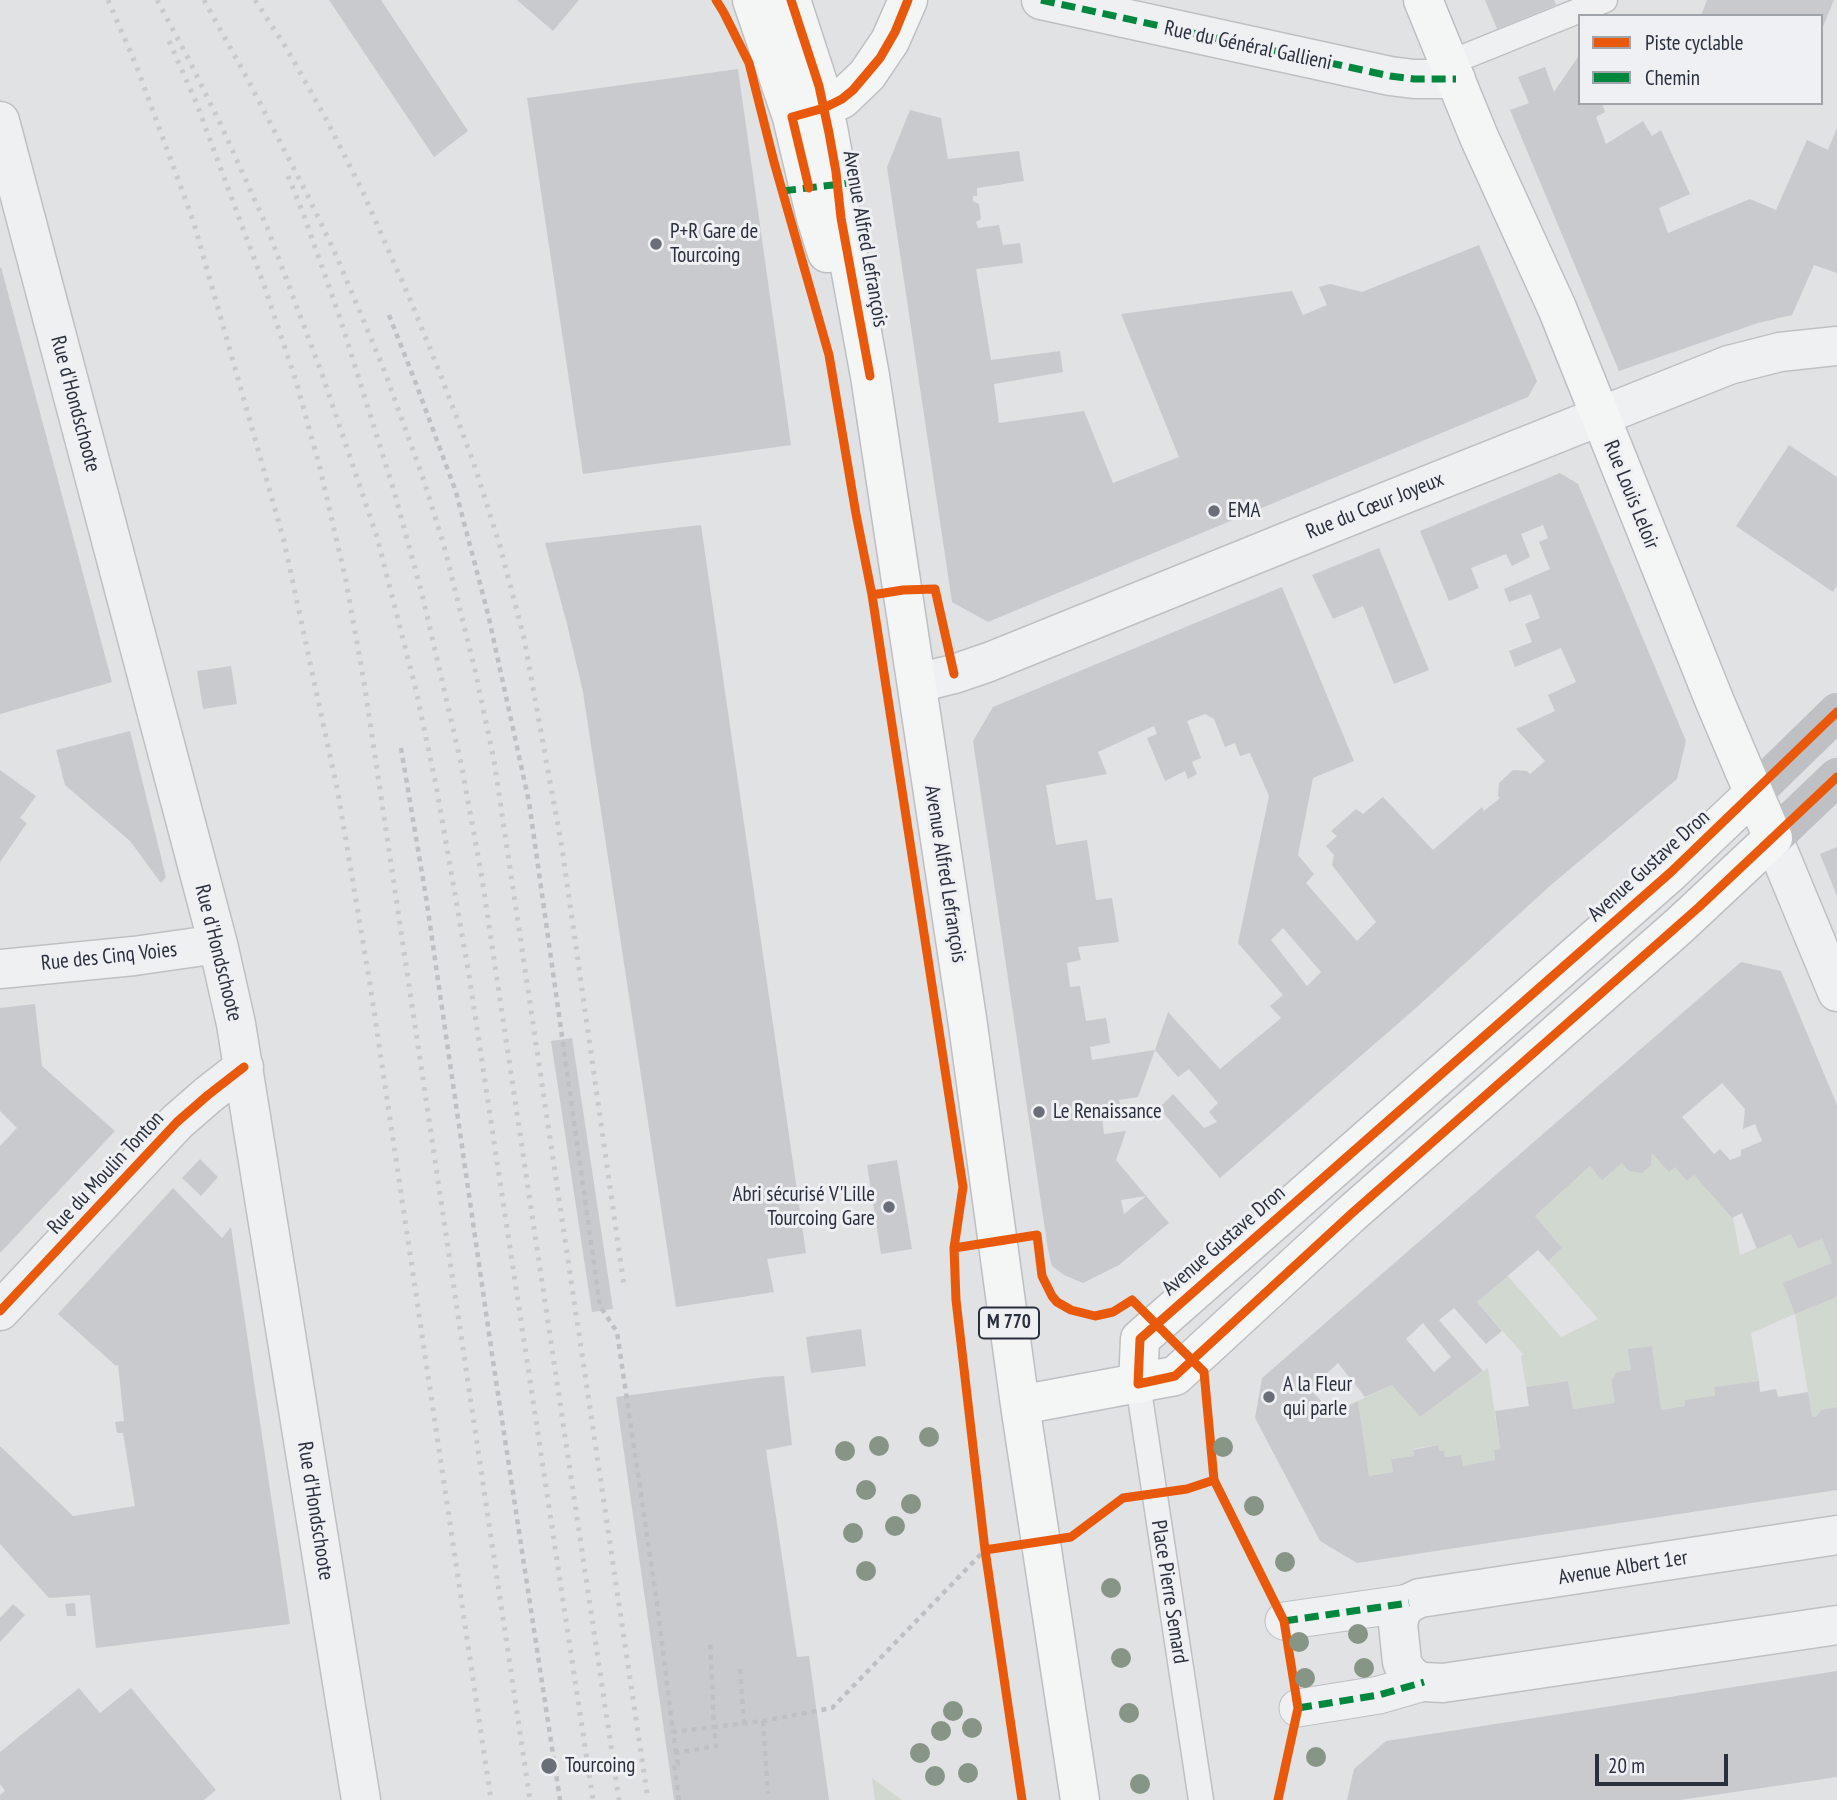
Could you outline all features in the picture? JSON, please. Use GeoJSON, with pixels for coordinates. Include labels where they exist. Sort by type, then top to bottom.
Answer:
{"type":"FeatureCollection","features":[{"type":"Feature","properties":{"kind":"main road"},"geometry":{"type":"LineString","coordinates":[[752,0],[808,113]]}},
{"type":"Feature","properties":{"kind":"main road"},"geometry":{"type":"LineString","coordinates":[[791,0],[810,55],[808,113]]}},
{"type":"Feature","properties":{"kind":"main road"},"geometry":{"type":"LineString","coordinates":[[808,113],[848,94],[867,75],[890,41],[908,0]]}},
{"type":"Feature","properties":{"kind":"main road","name":"Rue Louis Leloir"},"geometry":{"type":"LineString","coordinates":[[1423,0],[1488,159],[1557,308],[1714,702],[1773,838]]}},
{"type":"Feature","properties":{"kind":"main road","name":"Avenue Alfred Lefrançois"},"geometry":{"type":"LineString","coordinates":[[808,113],[836,172],[841,218],[865,343],[968,1025],[1020,1405]]}},
{"type":"Feature","properties":{"kind":"main road","name":"Avenue Gustave Dron"},"geometry":{"type":"LineString","coordinates":[[1138,1384],[1140,1339],[1671,872],[1837,712]]}},
{"type":"Feature","properties":{"kind":"main road"},"geometry":{"type":"LineString","coordinates":[[1020,1405],[1175,1376],[1197,1366],[1378,1189],[1699,908],[1837,777]]}},
{"type":"Feature","properties":{"kind":"main road","name":"M 770"},"geometry":{"type":"LineString","coordinates":[[1020,1405],[1056,1539],[1080,1800]]}},
{"type":"Feature","properties":{"kind":"street","name":"Rue du Général Gallieni"},"geometry":{"type":"LineString","coordinates":[[1041,0],[1390,76],[1414,79],[1452,71]]}},
{"type":"Feature","properties":{"kind":"street","name":"Rue d'Hondschoote"},"geometry":{"type":"LineString","coordinates":[[0,121],[218,944],[244,1067],[361,1800]]}},
{"type":"Feature","properties":{"kind":"street","name":"Rue du Cœur Joyeux"},"geometry":{"type":"LineString","coordinates":[[916,683],[989,662],[1728,365],[1780,352],[1837,346]]}},
{"type":"Feature","properties":{"kind":"street","name":"Rue Louis Leloir"},"geometry":{"type":"LineString","coordinates":[[1773,838],[1837,992]]}},
{"type":"Feature","properties":{"kind":"street","name":"Rue des Cinq Voies"},"geometry":{"type":"LineString","coordinates":[[0,969],[134,956],[218,944]]}},
{"type":"Feature","properties":{"kind":"street","name":"Rue du Moulin Tonton"},"geometry":{"type":"LineString","coordinates":[[0,1311],[177,1122],[244,1067]]}},
{"type":"Feature","properties":{"kind":"street","name":"Avenue Albert 1er"},"geometry":{"type":"LineString","coordinates":[[1284,1621],[1837,1535]]}},
{"type":"Feature","properties":{"kind":"street"},"geometry":{"type":"LineString","coordinates":[[1409,1603],[1401,1612],[1398,1624],[1402,1662],[1408,1672],[1418,1680],[1443,1683],[1837,1625]]}},
{"type":"Feature","properties":{"kind":"street"},"geometry":{"type":"LineString","coordinates":[[1298,1708],[1379,1695],[1424,1682]]}},
{"type":"Feature","properties":{"kind":"lane"},"geometry":{"type":"LineString","coordinates":[[1452,71],[1605,0]]}},
{"type":"Feature","properties":{"kind":"lane","name":"Place Pierre Semard"},"geometry":{"type":"LineString","coordinates":[[1138,1384],[1200,1800]]}},
{"type":"Feature","properties":{"kind":"path"},"geometry":{"type":"LineString","coordinates":[[388,315],[456,492],[488,614],[529,802],[600,1306],[617,1332],[657,1602],[678,1764],[674,1764],[679,1800]]}},
{"type":"Feature","properties":{"kind":"path"},"geometry":{"type":"LineString","coordinates":[[401,748],[426,897],[492,1361],[560,1800]]}},
{"type":"Feature","properties":{"kind":"path"},"geometry":{"type":"LineString","coordinates":[[1047,1288],[1063,1307],[1088,1316],[1108,1314],[1132,1300],[1155,1325]]}},
{"type":"Feature","properties":{"kind":"path"},"geometry":{"type":"LineString","coordinates":[[1197,1366],[1214,1480],[1284,1621]]}},
{"type":"Feature","properties":{"kind":"path"},"geometry":{"type":"LineString","coordinates":[[1056,1539],[1123,1498],[1187,1489],[1214,1480]]}},
{"type":"Feature","properties":{"kind":"path"},"geometry":{"type":"LineString","coordinates":[[983,1536],[987,1563]]}},
{"type":"Feature","properties":{"kind":"path"},"geometry":{"type":"LineString","coordinates":[[673,1732],[763,1721],[832,1708],[985,1550]]}},
{"type":"Feature","properties":{"kind":"path"},"geometry":{"type":"LineString","coordinates":[[676,1753],[716,1746],[710,1640]]}},
{"type":"Feature","properties":{"kind":"path"},"geometry":{"type":"LineString","coordinates":[[740,1669],[744,1723]]}},
{"type":"Feature","properties":{"kind":"path"},"geometry":{"type":"LineString","coordinates":[[1278,1800],[1298,1708]]}},
{"type":"Feature","properties":{"kind":"path"},"geometry":{"type":"LineString","coordinates":[[763,1721],[768,1794]]}},
{"type":"Feature","properties":{"kind":"shaded area"},"geometry":{"type":"Polygon","coordinates":[[[1652,1153],[1675,1167],[1687,1181],[1694,1175],[1733,1217],[1740,1255],[1791,1234],[1798,1249],[1822,1239],[1832,1263],[1784,1284],[1795,1314],[1751,1333],[1759,1381],[1714,1387],[1715,1396],[1685,1406],[1661,1410],[1652,1346],[1629,1349],[1631,1370],[1617,1372],[1611,1381],[1615,1403],[1573,1409],[1568,1381],[1526,1387],[1521,1356],[1523,1354],[1477,1302],[1507,1275],[1561,1337],[1598,1319],[1548,1261],[1562,1248],[1535,1216],[1590,1166],[1602,1179],[1622,1163],[1651,1165],[1652,1153]]]}},
{"type":"Feature","properties":{"kind":"shaded area"},"geometry":{"type":"Polygon","coordinates":[[[1837,1297],[1837,1407],[1821,1410],[1817,1416],[1812,1417],[1795,1314],[1837,1297]]]}},
{"type":"Feature","properties":{"kind":"shaded area"},"geometry":{"type":"Polygon","coordinates":[[[1488,1368],[1500,1449],[1494,1450],[1495,1460],[1463,1466],[1461,1455],[1445,1457],[1444,1451],[1439,1451],[1437,1445],[1413,1449],[1414,1456],[1391,1459],[1393,1472],[1369,1476],[1358,1401],[1392,1385],[1420,1417],[1488,1368]]]}},
{"type":"Feature","properties":{"kind":"shaded area"},"geometry":{"type":"Polygon","coordinates":[[[872,1778],[902,1800],[875,1800],[872,1778]]]}},
{"type":"Feature","properties":{"kind":"building"},"geometry":{"type":"Polygon","coordinates":[[[329,0],[381,0],[468,131],[434,157],[329,0]]]}},
{"type":"Feature","properties":{"kind":"building"},"geometry":{"type":"Polygon","coordinates":[[[517,0],[579,0],[553,31],[517,0]]]}},
{"type":"Feature","properties":{"kind":"building"},"geometry":{"type":"Polygon","coordinates":[[[1485,0],[1554,0],[1556,5],[1497,29],[1485,0]]]}},
{"type":"Feature","properties":{"kind":"building"},"geometry":{"type":"Polygon","coordinates":[[[1707,0],[1834,0],[1823,26],[1823,14],[1702,14],[1707,0]]]}},
{"type":"Feature","properties":{"kind":"building"},"geometry":{"type":"Polygon","coordinates":[[[1578,57],[1578,105],[1603,105],[1605,112],[1596,117],[1606,144],[1643,121],[1652,136],[1661,130],[1690,194],[1659,208],[1668,233],[1750,199],[1776,210],[1807,140],[1828,150],[1837,128],[1837,273],[1814,265],[1792,315],[1758,323],[1619,371],[1510,110],[1529,103],[1518,77],[1545,67],[1554,92],[1578,57]]]}},
{"type":"Feature","properties":{"kind":"building","name":"P+R Gare de Tourcoing"},"geometry":{"type":"Polygon","coordinates":[[[738,69],[791,445],[583,474],[527,98],[738,69]]]}},
{"type":"Feature","properties":{"kind":"building"},"geometry":{"type":"Polygon","coordinates":[[[910,110],[941,118],[948,159],[1019,151],[1024,181],[977,188],[977,196],[973,196],[973,201],[979,204],[981,219],[976,222],[978,228],[999,225],[1003,245],[1020,243],[1023,263],[976,269],[991,360],[1060,351],[1063,372],[994,384],[999,423],[1084,411],[1113,483],[1179,457],[1121,314],[1292,291],[1303,315],[1327,305],[1319,287],[1330,284],[1362,292],[1479,245],[1537,381],[1528,397],[988,622],[952,602],[887,167],[910,110]]]}},
{"type":"Feature","properties":{"kind":"building"},"geometry":{"type":"Polygon","coordinates":[[[0,268],[112,682],[0,714],[0,268]]]}},
{"type":"Feature","properties":{"kind":"building"},"geometry":{"type":"Polygon","coordinates":[[[1789,445],[1837,477],[1837,585],[1833,592],[1736,526],[1789,445]]]}},
{"type":"Feature","properties":{"kind":"building"},"geometry":{"type":"Polygon","coordinates":[[[1560,473],[1578,484],[1686,741],[1677,779],[1551,885],[1416,1008],[1220,1178],[1159,1108],[1173,1094],[1204,1128],[1217,1122],[1209,1112],[1218,1103],[1189,1069],[1178,1077],[1155,1050],[1138,1097],[1119,1100],[1122,1113],[1102,1117],[1104,1134],[1126,1131],[1116,1160],[1169,1223],[1119,1265],[1083,1283],[1064,1275],[1052,1266],[1048,1250],[973,741],[993,707],[1282,587],[1354,761],[1313,778],[1298,855],[1314,874],[1306,883],[1357,941],[1376,922],[1332,865],[1334,855],[1326,846],[1337,836],[1331,831],[1356,809],[1363,814],[1383,797],[1433,850],[1482,807],[1484,811],[1500,798],[1499,783],[1513,770],[1527,771],[1530,774],[1545,761],[1516,729],[1555,711],[1548,695],[1576,682],[1561,648],[1515,667],[1509,651],[1532,642],[1525,624],[1540,618],[1531,594],[1509,602],[1504,589],[1550,569],[1539,542],[1548,538],[1543,525],[1521,534],[1530,557],[1512,566],[1506,554],[1471,568],[1479,588],[1449,601],[1420,531],[1560,473]],[[1205,714],[1187,721],[1201,758],[1192,762],[1197,774],[1188,779],[1185,771],[1165,781],[1147,738],[1157,734],[1154,726],[1098,752],[1107,774],[1046,785],[1056,845],[1087,840],[1096,900],[1112,898],[1119,942],[1078,947],[1081,960],[1067,963],[1070,987],[1080,986],[1086,1021],[1106,1018],[1110,1043],[1090,1047],[1092,1060],[1155,1050],[1168,1012],[1220,1069],[1281,1018],[1270,1006],[1283,995],[1238,943],[1269,796],[1250,753],[1240,756],[1235,743],[1225,747],[1214,719],[1205,714]],[[1283,928],[1271,940],[1307,986],[1321,972],[1283,928]],[[1146,1196],[1121,1200],[1124,1214],[1146,1196]]]}},
{"type":"Feature","properties":{"kind":"building"},"geometry":{"type":"Polygon","coordinates":[[[701,525],[806,1253],[767,1259],[774,1292],[676,1307],[583,692],[545,543],[701,525]]]}},
{"type":"Feature","properties":{"kind":"building"},"geometry":{"type":"Polygon","coordinates":[[[1379,548],[1429,670],[1394,684],[1363,606],[1333,619],[1312,575],[1379,548]]]}},
{"type":"Feature","properties":{"kind":"building"},"geometry":{"type":"Polygon","coordinates":[[[231,666],[237,704],[203,709],[197,671],[231,666]]]}},
{"type":"Feature","properties":{"kind":"building"},"geometry":{"type":"Polygon","coordinates":[[[130,731],[166,877],[161,883],[130,841],[65,785],[56,750],[130,731]]]}},
{"type":"Feature","properties":{"kind":"building"},"geometry":{"type":"Polygon","coordinates":[[[0,770],[36,796],[20,818],[27,823],[0,862],[0,770]]]}},
{"type":"Feature","properties":{"kind":"building"},"geometry":{"type":"Polygon","coordinates":[[[1837,847],[1837,896],[1820,854],[1837,847]]]}},
{"type":"Feature","properties":{"kind":"building"},"geometry":{"type":"Polygon","coordinates":[[[1741,962],[1781,971],[1837,1105],[1837,1297],[1795,1314],[1783,1283],[1832,1263],[1822,1239],[1798,1249],[1791,1234],[1757,1249],[1742,1213],[1732,1218],[1694,1175],[1687,1181],[1675,1167],[1669,1172],[1652,1153],[1651,1165],[1642,1173],[1629,1171],[1622,1163],[1602,1180],[1590,1166],[1535,1216],[1562,1248],[1548,1261],[1538,1250],[1477,1302],[1502,1331],[1486,1344],[1454,1308],[1439,1320],[1483,1371],[1420,1417],[1392,1385],[1365,1397],[1338,1363],[1310,1389],[1322,1402],[1319,1405],[1326,1416],[1358,1401],[1369,1476],[1393,1472],[1391,1459],[1414,1456],[1413,1450],[1438,1445],[1439,1451],[1444,1451],[1445,1457],[1461,1455],[1463,1466],[1495,1460],[1494,1450],[1500,1449],[1495,1411],[1529,1406],[1526,1387],[1568,1381],[1573,1409],[1615,1403],[1611,1381],[1617,1372],[1631,1370],[1628,1349],[1652,1346],[1661,1410],[1685,1406],[1685,1400],[1715,1396],[1714,1387],[1759,1381],[1760,1392],[1776,1389],[1778,1397],[1808,1392],[1812,1417],[1817,1416],[1821,1410],[1837,1407],[1837,1490],[1357,1563],[1320,1541],[1255,1418],[1262,1378],[1741,962]],[[1722,1083],[1682,1117],[1714,1154],[1720,1149],[1730,1160],[1741,1156],[1741,1150],[1762,1141],[1755,1124],[1743,1129],[1745,1109],[1722,1083]],[[1423,1323],[1406,1339],[1434,1372],[1451,1357],[1423,1323]]]}},
{"type":"Feature","properties":{"kind":"building"},"geometry":{"type":"Polygon","coordinates":[[[35,1004],[42,1066],[115,1131],[0,1253],[0,1146],[17,1128],[0,1111],[0,1008],[35,1004]]]}},
{"type":"Feature","properties":{"kind":"building"},"geometry":{"type":"Polygon","coordinates":[[[572,1038],[613,1309],[592,1312],[551,1041],[572,1038]]]}},
{"type":"Feature","properties":{"kind":"building"},"geometry":{"type":"Polygon","coordinates":[[[200,1159],[218,1177],[201,1196],[182,1178],[200,1159]]]}},
{"type":"Feature","properties":{"kind":"building","name":"Abri sécurisé V'Lille Tourcoing Gare"},"geometry":{"type":"Polygon","coordinates":[[[897,1160],[912,1249],[881,1254],[867,1165],[897,1160]]]}},
{"type":"Feature","properties":{"kind":"building"},"geometry":{"type":"Polygon","coordinates":[[[173,1188],[222,1238],[231,1227],[290,1624],[96,1648],[90,1595],[49,1598],[0,1544],[0,1446],[73,1516],[135,1506],[123,1433],[117,1433],[115,1422],[124,1421],[118,1365],[58,1314],[173,1188]]]}},
{"type":"Feature","properties":{"kind":"building"},"geometry":{"type":"Polygon","coordinates":[[[861,1329],[866,1366],[811,1373],[806,1337],[861,1329]]]}},
{"type":"Feature","properties":{"kind":"building","name":"Tourcoing"},"geometry":{"type":"Polygon","coordinates":[[[784,1376],[792,1445],[766,1450],[797,1657],[809,1656],[829,1800],[674,1800],[616,1397],[784,1376]]]}},
{"type":"Feature","properties":{"kind":"building"},"geometry":{"type":"Polygon","coordinates":[[[75,1603],[76,1616],[67,1616],[65,1604],[75,1603]]]}},
{"type":"Feature","properties":{"kind":"building"},"geometry":{"type":"Polygon","coordinates":[[[13,1604],[25,1615],[0,1642],[0,1618],[13,1604]]]}},
{"type":"Feature","properties":{"kind":"building"},"geometry":{"type":"Polygon","coordinates":[[[1837,1671],[1837,1777],[1680,1800],[1347,1800],[1354,1769],[1386,1741],[1837,1671]]]}},
{"type":"Feature","properties":{"kind":"building"},"geometry":{"type":"Polygon","coordinates":[[[79,1688],[100,1713],[131,1688],[216,1790],[204,1800],[0,1800],[0,1795],[5,1791],[0,1784],[0,1752],[79,1688]]]}},
{"type":"Feature","properties":{"kind":"railway"},"geometry":{"type":"LineString","coordinates":[[108,0],[136,65],[193,220],[284,541],[338,793],[370,984],[491,1800]]}},
{"type":"Feature","properties":{"kind":"railway"},"geometry":{"type":"LineString","coordinates":[[157,0],[220,123],[267,227],[323,377],[377,537],[415,686],[436,785],[469,975],[593,1800]]}},
{"type":"Feature","properties":{"kind":"railway"},"geometry":{"type":"LineString","coordinates":[[204,0],[306,192],[383,367],[444,546],[475,670],[494,760],[648,1800]]}},
{"type":"Feature","properties":{"kind":"railway"},"geometry":{"type":"LineString","coordinates":[[255,0],[287,49],[362,190],[441,376],[473,461],[500,546],[524,638],[562,848],[624,1286]]}},
{"type":"Feature","properties":{"kind":"railway"},"geometry":{"type":"LineString","coordinates":[[169,41],[196,102],[264,285],[296,381],[320,468],[346,581],[364,682],[530,1800]]}},
{"type":"Feature","properties":{"kind":"railway"},"geometry":{"type":"LineString","coordinates":[[288,176],[340,318],[394,491],[422,594],[461,763],[482,878],[619,1800]]}},
{"type":"Feature","properties":{"kind":"marked path"},"geometry":{"type":"LineString","coordinates":[[1041,0],[1390,76],[1456,79]]}},
{"type":"Feature","properties":{"kind":"marked path"},"geometry":{"type":"LineString","coordinates":[[782,191],[858,182]]}},
{"type":"Feature","properties":{"kind":"marked path"},"geometry":{"type":"LineString","coordinates":[[1284,1621],[1409,1603]]}},
{"type":"Feature","properties":{"kind":"marked path"},"geometry":{"type":"LineString","coordinates":[[1298,1708],[1379,1695],[1424,1682]]}},
{"type":"Feature","properties":{"kind":"cycle path"},"geometry":{"type":"LineString","coordinates":[[716,0],[749,63],[829,355],[872,595],[963,1187],[954,1248],[956,1300],[985,1550],[1022,1800]]}},
{"type":"Feature","properties":{"kind":"cycle path"},"geometry":{"type":"LineString","coordinates":[[791,0],[819,86],[829,133],[841,218],[870,376]]}},
{"type":"Feature","properties":{"kind":"cycle path"},"geometry":{"type":"LineString","coordinates":[[809,188],[792,117],[824,108],[853,90],[880,58],[895,32],[908,0]]}},
{"type":"Feature","properties":{"kind":"cycle path"},"geometry":{"type":"LineString","coordinates":[[872,595],[935,589],[954,674]]}},
{"type":"Feature","properties":{"kind":"cycle path"},"geometry":{"type":"LineString","coordinates":[[1837,712],[1671,872],[1140,1339],[1138,1384],[1175,1376],[1351,1214],[1699,907],[1837,777]]}},
{"type":"Feature","properties":{"kind":"cycle path"},"geometry":{"type":"LineString","coordinates":[[0,1311],[177,1122],[244,1067]]}},
{"type":"Feature","properties":{"kind":"cycle path"},"geometry":{"type":"LineString","coordinates":[[954,1248],[1037,1235],[1042,1276],[1057,1302],[1071,1310],[1095,1316],[1113,1312],[1132,1300],[1204,1372],[1214,1480],[1284,1621],[1298,1708],[1278,1800]]}},
{"type":"Feature","properties":{"kind":"cycle path"},"geometry":{"type":"LineString","coordinates":[[985,1550],[1071,1537],[1123,1498],[1187,1489],[1214,1480]]}},
{"type":"Feature","properties":{"kind":"place","name":"P+R Gare de Tourcoing"},"geometry":{"type":"Point","coordinates":[656,244]}},
{"type":"Feature","properties":{"kind":"place","name":"EMA"},"geometry":{"type":"Point","coordinates":[1214,511]}},
{"type":"Feature","properties":{"kind":"place","name":"Le Renaissance"},"geometry":{"type":"Point","coordinates":[1039,1112]}},
{"type":"Feature","properties":{"kind":"place","name":"Abri sécurisé V'Lille Tourcoing Gare"},"geometry":{"type":"Point","coordinates":[889,1207]}},
{"type":"Feature","properties":{"kind":"place","name":"A la Fleur qui parle"},"geometry":{"type":"Point","coordinates":[1269,1397]}},
{"type":"Feature","properties":{"kind":"place","name":"Tourcoing"},"geometry":{"type":"Point","coordinates":[549,1766]}}]}
